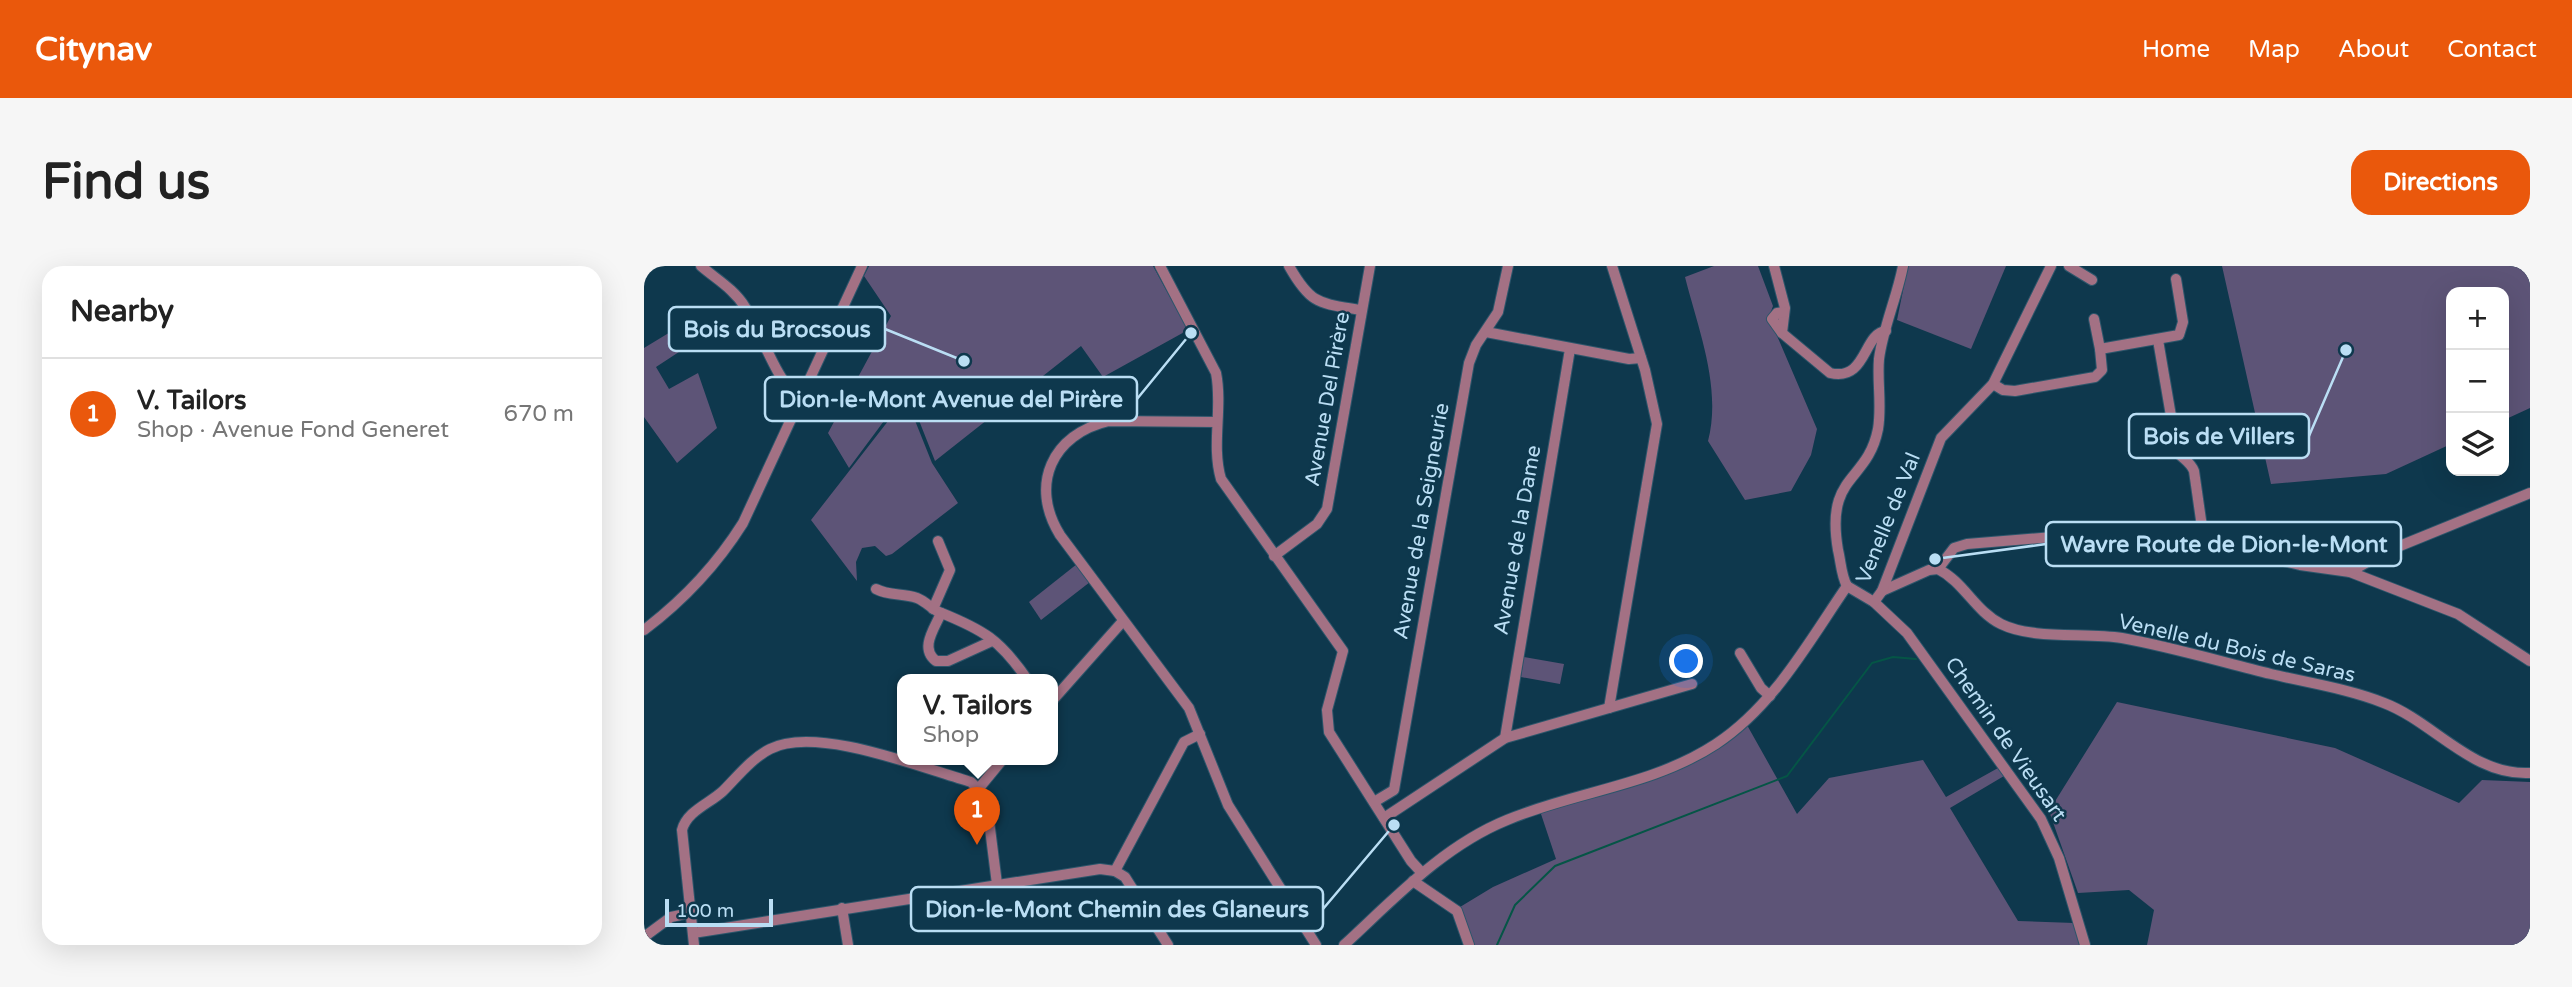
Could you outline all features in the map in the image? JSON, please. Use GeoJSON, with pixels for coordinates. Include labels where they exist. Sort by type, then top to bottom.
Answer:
{"type":"FeatureCollection","features":[{"type":"Feature","properties":{"kind":"street"},"geometry":{"type":"LineString","coordinates":[[701,266],[727,286],[744,305],[788,390],[800,402]]}},
{"type":"Feature","properties":{"kind":"street"},"geometry":{"type":"LineString","coordinates":[[644,630],[690,592],[719,562],[743,523],[862,266]]}},
{"type":"Feature","properties":{"kind":"street"},"geometry":{"type":"LineString","coordinates":[[1160,266],[1212,360],[1219,391],[1218,467],[1222,479],[1343,651],[1326,722],[1329,732],[1422,873]]}},
{"type":"Feature","properties":{"kind":"street"},"geometry":{"type":"LineString","coordinates":[[1289,266],[1303,291],[1314,300],[1361,310]]}},
{"type":"Feature","properties":{"kind":"street","name":"Avenue Del Pirère"},"geometry":{"type":"LineString","coordinates":[[1274,556],[1317,524],[1327,509],[1370,266]]}},
{"type":"Feature","properties":{"kind":"street","name":"Avenue de la Seigneurie"},"geometry":{"type":"LineString","coordinates":[[1394,790],[1469,363],[1476,345],[1498,312],[1508,266]]}},
{"type":"Feature","properties":{"kind":"street"},"geometry":{"type":"LineString","coordinates":[[1609,708],[1657,424],[1642,358],[1612,266]]}},
{"type":"Feature","properties":{"kind":"street"},"geometry":{"type":"LineString","coordinates":[[1774,266],[1784,313],[1777,313],[1772,319],[1782,333],[1808,357],[1834,374],[1854,369],[1877,335],[1886,331]]}},
{"type":"Feature","properties":{"kind":"street"},"geometry":{"type":"LineString","coordinates":[[1344,945],[1422,873],[1469,839],[1504,821],[1649,778],[1685,762],[1717,743],[1770,696],[1847,586],[1843,578],[1835,531],[1835,509],[1843,487],[1871,447],[1878,431],[1880,356],[1903,266]]}},
{"type":"Feature","properties":{"kind":"street","name":"Venelle de Val"},"geometry":{"type":"LineString","coordinates":[[1874,602],[1882,591],[1937,447],[1947,430],[1993,384],[2051,266]]}},
{"type":"Feature","properties":{"kind":"street"},"geometry":{"type":"LineString","coordinates":[[2070,266],[2092,280]]}},
{"type":"Feature","properties":{"kind":"street"},"geometry":{"type":"LineString","coordinates":[[2100,349],[2179,335],[2184,329],[2176,279]]}},
{"type":"Feature","properties":{"kind":"street"},"geometry":{"type":"LineString","coordinates":[[1993,384],[2003,390],[2015,391],[2095,377],[2102,370],[2094,319]]}},
{"type":"Feature","properties":{"kind":"street"},"geometry":{"type":"LineString","coordinates":[[1486,332],[1570,349],[1642,358]]}},
{"type":"Feature","properties":{"kind":"street"},"geometry":{"type":"LineString","coordinates":[[2158,340],[2176,451],[2191,464],[2194,471],[2204,541]]}},
{"type":"Feature","properties":{"kind":"street","name":"Avenue de la Dame"},"geometry":{"type":"LineString","coordinates":[[1505,738],[1570,349]]}},
{"type":"Feature","properties":{"kind":"street"},"geometry":{"type":"LineString","coordinates":[[1217,422],[1109,421],[1077,433],[1054,458],[1045,490],[1049,518],[1189,708],[1228,805],[1316,945]]}},
{"type":"Feature","properties":{"kind":"street"},"geometry":{"type":"LineString","coordinates":[[2350,572],[2385,552],[2530,493]]}},
{"type":"Feature","properties":{"kind":"street"},"geometry":{"type":"LineString","coordinates":[[1882,591],[1929,570],[1938,569],[1954,548],[1967,544],[2137,530],[2204,541],[2300,565],[2350,572],[2458,614],[2530,662]]}},
{"type":"Feature","properties":{"kind":"street"},"geometry":{"type":"LineString","coordinates":[[938,541],[950,570],[928,645],[929,654],[936,661],[948,661],[992,641]]}},
{"type":"Feature","properties":{"kind":"street","name":"Venelle du Bois de Saras"},"geometry":{"type":"LineString","coordinates":[[1938,569],[1955,579],[1978,608],[2002,625],[2023,631],[2120,638],[2362,696],[2408,714],[2484,764],[2501,770],[2530,773]]}},
{"type":"Feature","properties":{"kind":"street","name":"Chemin de Vieusart"},"geometry":{"type":"LineString","coordinates":[[1847,586],[1874,602],[1916,644],[2041,819],[2059,858],[2085,945]]}},
{"type":"Feature","properties":{"kind":"street"},"geometry":{"type":"LineString","coordinates":[[876,589],[914,597],[929,603],[937,611],[982,631],[992,641],[1002,644],[1024,674]]}},
{"type":"Feature","properties":{"kind":"street"},"geometry":{"type":"LineString","coordinates":[[1058,694],[1123,621]]}},
{"type":"Feature","properties":{"kind":"street"},"geometry":{"type":"LineString","coordinates":[[1740,653],[1761,688],[1770,696]]}},
{"type":"Feature","properties":{"kind":"street"},"geometry":{"type":"LineString","coordinates":[[1384,818],[1505,738],[1692,684]]}},
{"type":"Feature","properties":{"kind":"street"},"geometry":{"type":"LineString","coordinates":[[1115,871],[1184,742],[1200,734]]}},
{"type":"Feature","properties":{"kind":"street"},"geometry":{"type":"LineString","coordinates":[[694,945],[682,831],[684,822],[771,748],[792,741],[823,741],[897,762]]}},
{"type":"Feature","properties":{"kind":"street"},"geometry":{"type":"LineString","coordinates":[[910,765],[980,787],[986,797],[997,884]]}},
{"type":"Feature","properties":{"kind":"street"},"geometry":{"type":"LineString","coordinates":[[980,787],[998,765]]}},
{"type":"Feature","properties":{"kind":"street"},"geometry":{"type":"LineString","coordinates":[[1374,802],[1394,790],[1403,803]]}},
{"type":"Feature","properties":{"kind":"street"},"geometry":{"type":"LineString","coordinates":[[693,933],[1100,869],[1115,871],[1125,877],[1168,945]]}},
{"type":"Feature","properties":{"kind":"street"},"geometry":{"type":"LineString","coordinates":[[1413,881],[1457,911],[1469,945]]}},
{"type":"Feature","properties":{"kind":"street"},"geometry":{"type":"LineString","coordinates":[[842,908],[848,945]]}},
{"type":"Feature","properties":{"kind":"street"},"geometry":{"type":"LineString","coordinates":[[644,937],[671,917],[690,913]]}},
{"type":"Feature","properties":{"kind":"shaded area"},"geometry":{"type":"Polygon","coordinates":[[[869,266],[1153,266],[1188,330],[1103,377],[1081,346],[935,461],[907,390],[849,468],[828,433],[891,316],[864,276],[869,266]]]}},
{"type":"Feature","properties":{"kind":"shaded area"},"geometry":{"type":"Polygon","coordinates":[[[1714,266],[1758,266],[1773,306],[1769,317],[1817,429],[1811,455],[1791,491],[1745,500],[1708,441],[1712,421],[1710,379],[1685,277],[1714,266]]]}},
{"type":"Feature","properties":{"kind":"shaded area"},"geometry":{"type":"Polygon","coordinates":[[[1908,266],[2006,266],[1971,349],[1897,320],[1908,266]]]}},
{"type":"Feature","properties":{"kind":"shaded area"},"geometry":{"type":"Polygon","coordinates":[[[2222,266],[2530,266],[2530,408],[2509,418],[2509,287],[2446,287],[2446,446],[2386,474],[2271,484],[2222,266]]]}},
{"type":"Feature","properties":{"kind":"shaded area"},"geometry":{"type":"Polygon","coordinates":[[[703,309],[714,328],[687,344],[676,326],[703,309]]]}},
{"type":"Feature","properties":{"kind":"shaded area"},"geometry":{"type":"Polygon","coordinates":[[[672,331],[682,350],[656,367],[669,389],[698,373],[717,428],[677,463],[644,417],[644,348],[672,331]]]}},
{"type":"Feature","properties":{"kind":"shaded area"},"geometry":{"type":"Polygon","coordinates":[[[906,398],[932,463],[958,503],[892,554],[886,556],[875,546],[862,548],[856,562],[857,581],[811,520],[906,398]]]}},
{"type":"Feature","properties":{"kind":"shaded area"},"geometry":{"type":"Polygon","coordinates":[[[1077,564],[1090,582],[1041,620],[1029,602],[1077,564]]]}},
{"type":"Feature","properties":{"kind":"shaded area"},"geometry":{"type":"Polygon","coordinates":[[[1524,657],[1564,664],[1560,684],[1521,677],[1524,657]]]}},
{"type":"Feature","properties":{"kind":"shaded area"},"geometry":{"type":"Polygon","coordinates":[[[2117,702],[2335,748],[2459,803],[2482,780],[2530,782],[2530,945],[2147,945],[2154,910],[2129,890],[2078,893],[2049,811],[2117,702]]]}},
{"type":"Feature","properties":{"kind":"shaded area"},"geometry":{"type":"Polygon","coordinates":[[[1747,725],[1797,814],[1829,778],[1923,760],[1946,797],[1998,768],[2004,776],[1950,808],[2018,921],[2074,923],[2082,945],[1474,945],[1460,907],[1493,887],[1556,859],[1540,811],[1623,789],[1675,770],[1724,743],[1747,725]]]}},
{"type":"Feature","properties":{"kind":"waterway"},"geometry":{"type":"LineString","coordinates":[[1497,945],[1515,905],[1555,866],[1787,776],[1872,663],[1893,657],[1916,659]]}},
{"type":"Feature","properties":{"kind":"place","name":"Dion-le-Mont Avenue del Pirère"},"geometry":{"type":"Point","coordinates":[1191,333]}},
{"type":"Feature","properties":{"kind":"place","name":"Bois de Villers"},"geometry":{"type":"Point","coordinates":[2346,350]}},
{"type":"Feature","properties":{"kind":"place","name":"Bois du Brocsous"},"geometry":{"type":"Point","coordinates":[964,361]}},
{"type":"Feature","properties":{"kind":"place","name":"Wavre Route de Dion-le-Mont"},"geometry":{"type":"Point","coordinates":[1935,559]}},
{"type":"Feature","properties":{"kind":"place","name":"Dion-le-Mont Chemin des Glaneurs"},"geometry":{"type":"Point","coordinates":[1394,825]}},
{"type":"Feature","properties":{"kind":"place","name":"V. Tailors"},"geometry":{"type":"Point","coordinates":[977,845]}}]}
